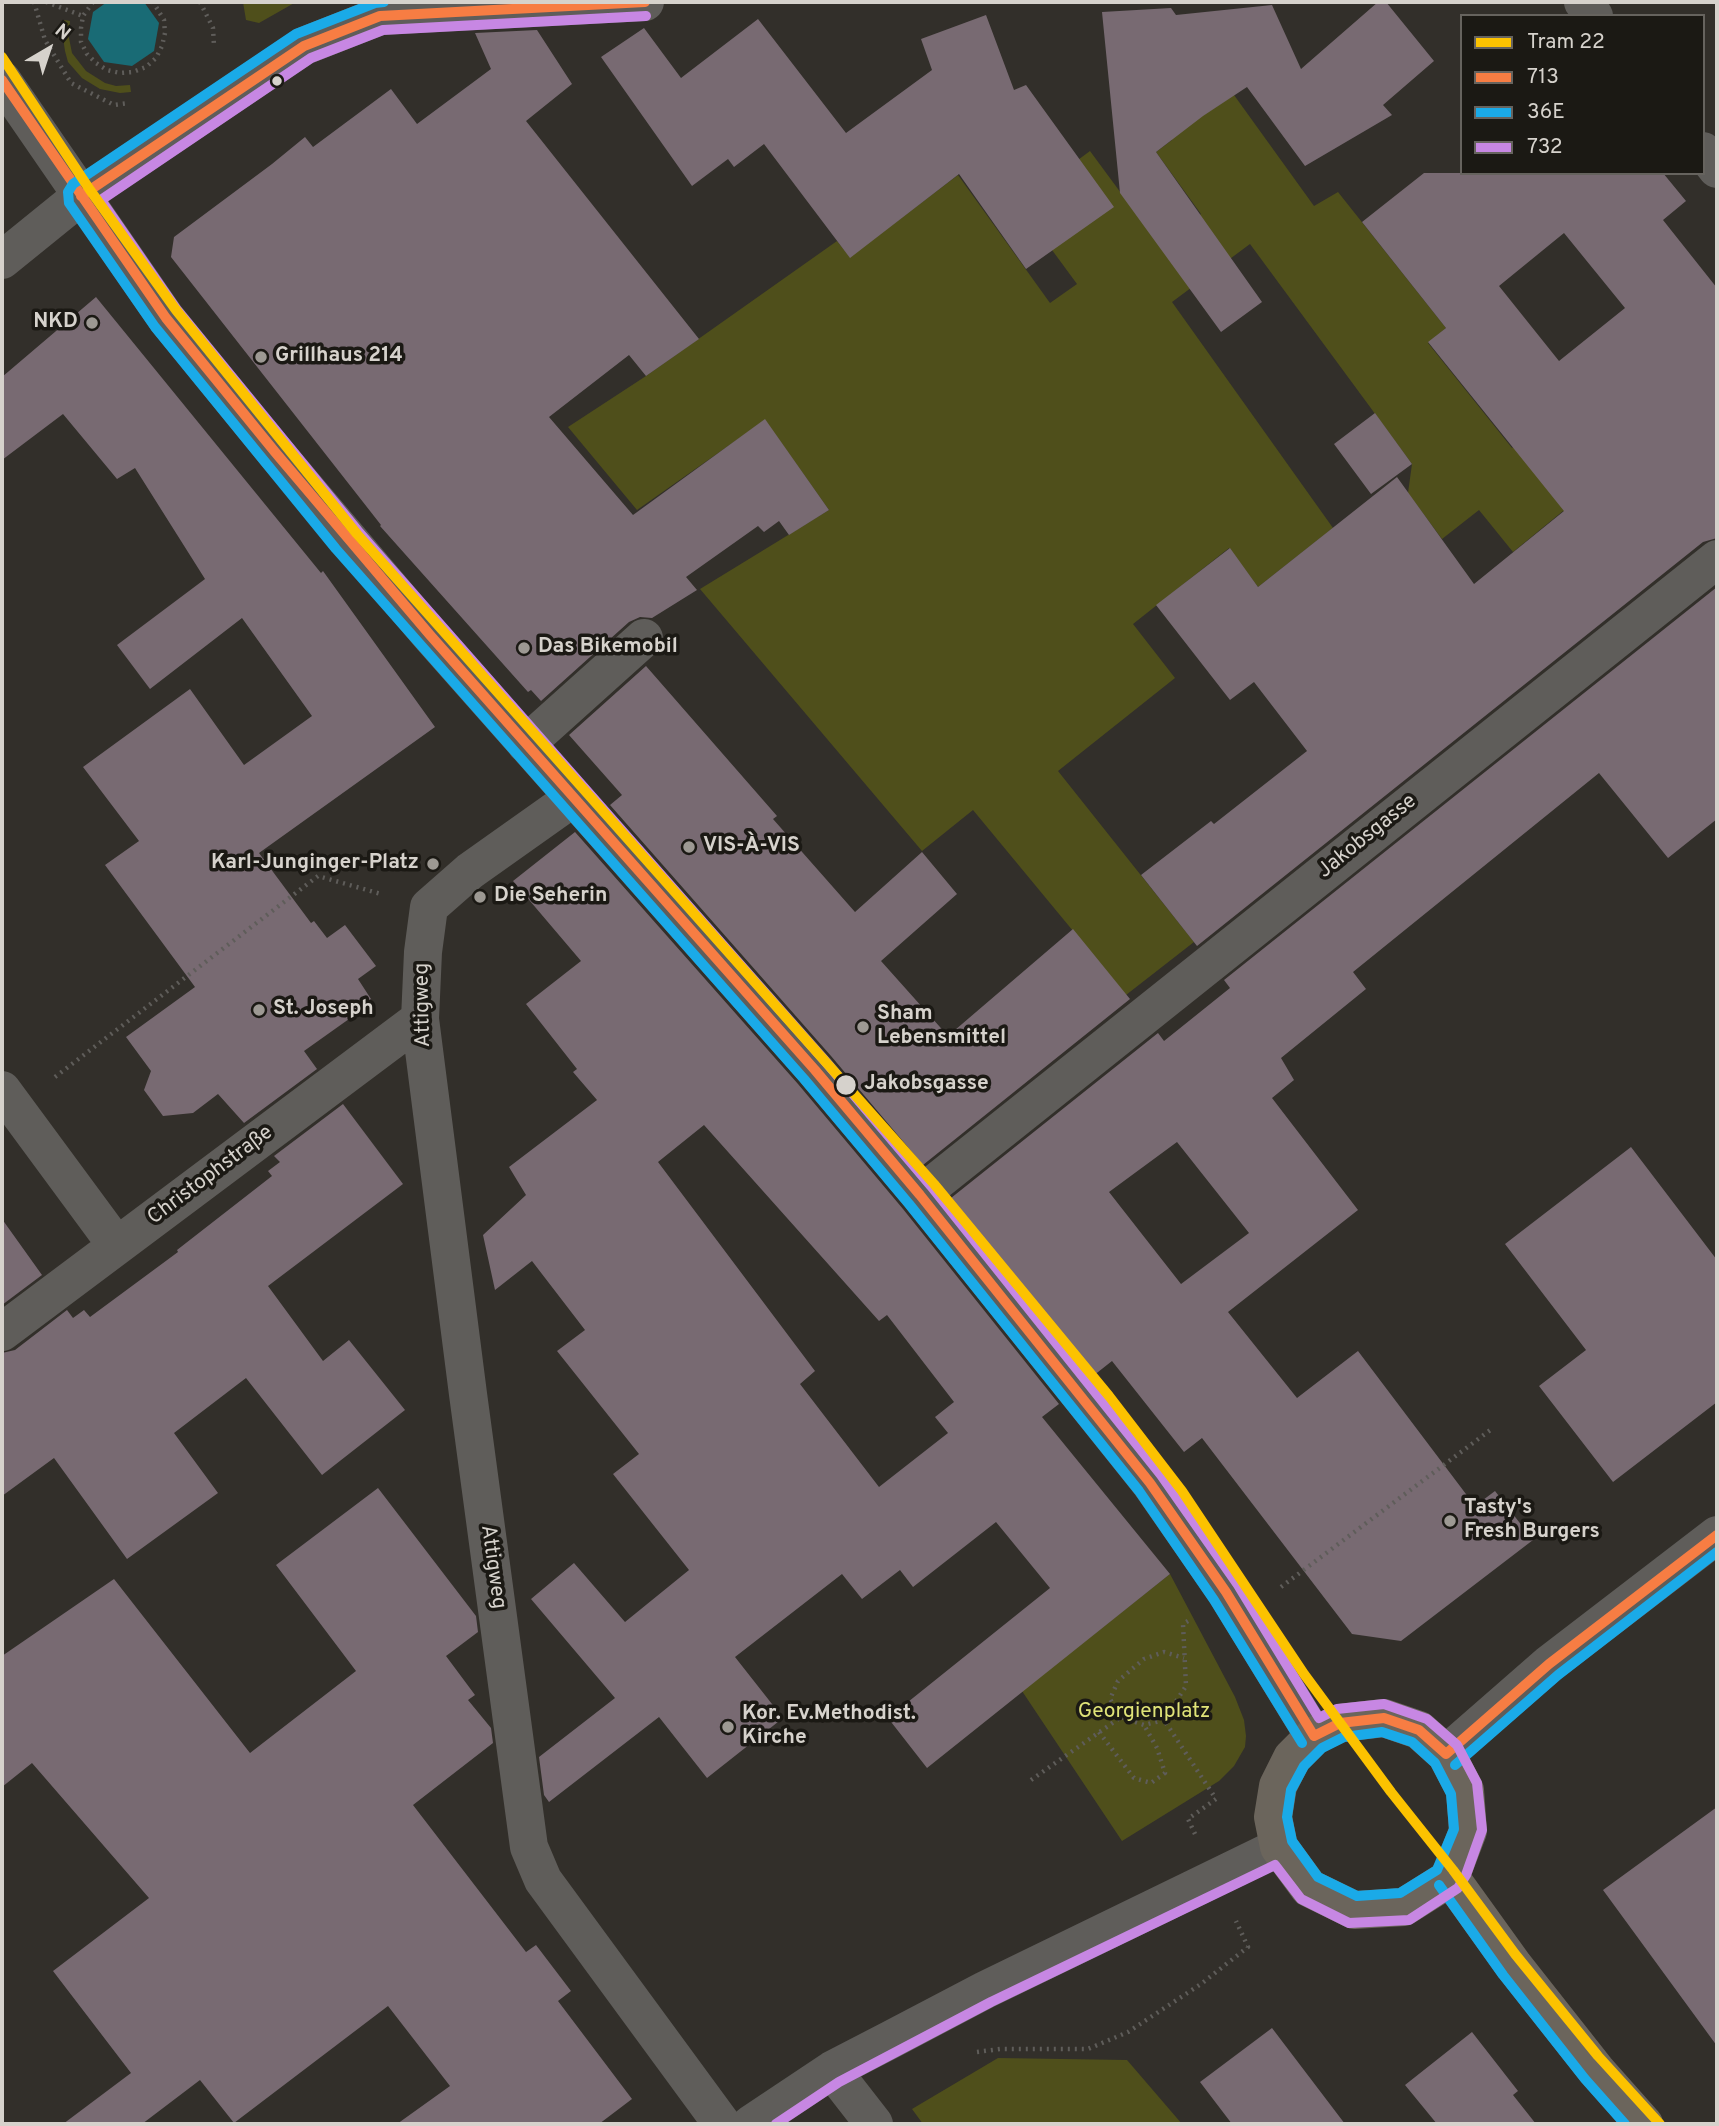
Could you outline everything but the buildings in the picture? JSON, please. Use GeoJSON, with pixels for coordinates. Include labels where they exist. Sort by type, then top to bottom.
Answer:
{"type":"FeatureCollection","features":[{"type":"Feature","properties":{"kind":"main road"},"geometry":{"type":"LineString","coordinates":[[1384,1718],[1419,1730],[1446,1754],[1465,1790],[1468,1831],[1450,1877],[1404,1907],[1354,1910],[1308,1888],[1279,1847],[1273,1816],[1278,1786],[1292,1758],[1314,1736],[1340,1723],[1384,1718]]}},
{"type":"Feature","properties":{"kind":"main road"},"geometry":{"type":"LineString","coordinates":[[1450,1877],[1514,1966],[1644,2124]]}},
{"type":"Feature","properties":{"kind":"street"},"geometry":{"type":"LineString","coordinates":[[2,260],[81,196],[304,46],[385,9],[645,2]]}},
{"type":"Feature","properties":{"kind":"street"},"geometry":{"type":"LineString","coordinates":[[2,80],[166,318],[347,540],[815,1070],[920,1195],[1150,1483],[1226,1592],[1314,1736]]}},
{"type":"Feature","properties":{"kind":"street"},"geometry":{"type":"LineString","coordinates":[[1705,154],[1717,169]]}},
{"type":"Feature","properties":{"kind":"street","name":"Jakobsgasse"},"geometry":{"type":"LineString","coordinates":[[920,1195],[1717,559]]}},
{"type":"Feature","properties":{"kind":"street"},"geometry":{"type":"LineString","coordinates":[[526,744],[644,638]]}},
{"type":"Feature","properties":{"kind":"street"},"geometry":{"type":"LineString","coordinates":[[429,907],[470,871],[573,798]]}},
{"type":"Feature","properties":{"kind":"street","name":"Attigweg"},"geometry":{"type":"LineString","coordinates":[[429,907],[423,951],[420,1019],[529,1847],[543,1880],[722,2124]]}},
{"type":"Feature","properties":{"kind":"street","name":"Christophstraße"},"geometry":{"type":"LineString","coordinates":[[2,1332],[420,1019]]}},
{"type":"Feature","properties":{"kind":"street"},"geometry":{"type":"LineString","coordinates":[[8,1098],[117,1246]]}},
{"type":"Feature","properties":{"kind":"street"},"geometry":{"type":"LineString","coordinates":[[1446,1754],[1549,1664],[1717,1535]]}},
{"type":"Feature","properties":{"kind":"street"},"geometry":{"type":"LineString","coordinates":[[751,2124],[832,2070],[985,1990],[1279,1847]]}},
{"type":"Feature","properties":{"kind":"street"},"geometry":{"type":"LineString","coordinates":[[832,2070],[874,2124]]}},
{"type":"Feature","properties":{"kind":"path"},"geometry":{"type":"LineString","coordinates":[[34,2],[45,40],[71,83],[114,105],[137,102]]}},
{"type":"Feature","properties":{"kind":"path"},"geometry":{"type":"LineString","coordinates":[[46,2],[83,16]]}},
{"type":"Feature","properties":{"kind":"path"},"geometry":{"type":"LineString","coordinates":[[93,2],[83,16],[81,42],[96,63],[107,70],[120,73],[133,72],[146,66],[156,58],[162,46],[164,20],[153,2]]}},
{"type":"Feature","properties":{"kind":"path"},"geometry":{"type":"LineString","coordinates":[[8,1098],[318,876],[429,907]]}},
{"type":"Feature","properties":{"kind":"path"},"geometry":{"type":"LineString","coordinates":[[1279,1588],[1493,1428]]}},
{"type":"Feature","properties":{"kind":"path"},"geometry":{"type":"LineString","coordinates":[[1164,1720],[1144,1725],[1121,1717],[1110,1699],[1118,1681],[1144,1659],[1164,1652],[1184,1657]]}},
{"type":"Feature","properties":{"kind":"path"},"geometry":{"type":"LineString","coordinates":[[1031,1780],[1121,1717]]}},
{"type":"Feature","properties":{"kind":"path"},"geometry":{"type":"LineString","coordinates":[[1099,1732],[1134,1778],[1151,1783],[1165,1773],[1157,1748],[1144,1725]]}},
{"type":"Feature","properties":{"kind":"green space"},"geometry":{"type":"Polygon","coordinates":[[[243,2],[296,2],[259,23],[246,20],[243,2]]]}},
{"type":"Feature","properties":{"kind":"green space"},"geometry":{"type":"Polygon","coordinates":[[[64,20],[70,21],[72,53],[86,71],[105,83],[116,86],[130,85],[131,92],[100,89],[82,78],[68,62],[62,31],[64,20]]]}},
{"type":"Feature","properties":{"kind":"green space"},"geometry":{"type":"Polygon","coordinates":[[[1234,95],[1314,206],[1338,192],[1446,328],[1428,343],[1512,448],[1583,391],[1586,541],[1563,511],[1513,552],[1479,510],[1442,539],[1408,493],[1412,464],[1250,244],[1172,302],[1333,528],[1258,587],[1229,548],[1133,624],[1175,678],[1058,771],[1194,942],[1126,995],[973,810],[922,851],[700,589],[829,510],[765,420],[637,510],[568,427],[646,376],[837,241],[850,257],[958,175],[1050,303],[1077,284],[1052,250],[1043,186],[1090,151],[1160,246],[1201,214],[1156,152],[1172,140],[1170,137],[1234,95]]]}},
{"type":"Feature","properties":{"kind":"green space","name":"Georgienplatz"},"geometry":{"type":"Polygon","coordinates":[[[1170,1574],[1235,1697],[1244,1720],[1245,1747],[1234,1766],[1219,1781],[1122,1841],[1022,1691],[1170,1574]]]}},
{"type":"Feature","properties":{"kind":"green space"},"geometry":{"type":"Polygon","coordinates":[[[998,2058],[1127,2060],[1182,2124],[923,2124],[912,2109],[998,2058]]]}},
{"type":"Feature","properties":{"kind":"water"},"geometry":{"type":"Polygon","coordinates":[[[107,2],[144,2],[159,23],[154,51],[132,66],[104,62],[88,39],[93,12],[107,2]]]}},
{"type":"Feature","properties":{"kind":"tram line","name":"22"},"geometry":{"type":"LineString","coordinates":[[2,57],[90,190],[176,310],[357,534],[934,1184],[1109,1396],[1182,1491],[1304,1674],[1391,1792],[1515,1954],[1598,2056],[1660,2124]]}},
{"type":"Feature","properties":{"kind":"transit line","name":"36E"},"geometry":{"type":"LineString","coordinates":[[384,2],[375,3],[296,34],[73,184],[68,192],[69,203],[155,327],[336,549],[804,1079],[909,1204],[1139,1491],[1214,1600],[1302,1743]]}},
{"type":"Feature","properties":{"kind":"transit line","name":"713"},"geometry":{"type":"LineString","coordinates":[[81,196],[304,46],[380,16],[645,2]]}},
{"type":"Feature","properties":{"kind":"transit line","name":"732"},"geometry":{"type":"LineString","coordinates":[[646,16],[383,30],[311,58],[101,200],[177,310],[358,531],[825,1061],[931,1186],[1161,1475],[1238,1585],[1319,1718],[1337,1709],[1384,1704],[1427,1719],[1457,1745],[1477,1783],[1482,1830],[1466,1875],[1458,1888],[1409,1920],[1349,1923],[1301,1899],[1275,1865],[991,2002],[839,2082],[776,2124]]}},
{"type":"Feature","properties":{"kind":"transit line","name":"713"},"geometry":{"type":"LineString","coordinates":[[2,80],[166,318],[275,452],[430,635],[815,1070],[920,1195],[1150,1483],[1226,1592],[1314,1736]]}},
{"type":"Feature","properties":{"kind":"transit line","name":"713"},"geometry":{"type":"LineString","coordinates":[[1446,1754],[1549,1664],[1717,1535]]}},
{"type":"Feature","properties":{"kind":"transit line","name":"36E"},"geometry":{"type":"LineString","coordinates":[[1455,1765],[1558,1675],[1717,1552]]}},
{"type":"Feature","properties":{"kind":"transit line","name":"713"},"geometry":{"type":"LineString","coordinates":[[1314,1736],[1340,1723],[1384,1718],[1419,1730],[1446,1754]]}},
{"type":"Feature","properties":{"kind":"transit line","name":"36E"},"geometry":{"type":"LineString","coordinates":[[1382,1732],[1412,1742],[1435,1763],[1451,1794],[1454,1829],[1437,1870],[1400,1893],[1357,1896],[1318,1877],[1292,1841],[1287,1817],[1291,1790],[1304,1766],[1322,1748],[1344,1737],[1382,1732]]}},
{"type":"Feature","properties":{"kind":"transit line","name":"36E"},"geometry":{"type":"LineString","coordinates":[[1439,1885],[1503,1975],[1585,2079],[1625,2124]]}},
{"type":"Feature","properties":{"kind":"place","name":"NKD"},"geometry":{"type":"Point","coordinates":[92,323]}},
{"type":"Feature","properties":{"kind":"place","name":"Grillhaus 214"},"geometry":{"type":"Point","coordinates":[261,357]}},
{"type":"Feature","properties":{"kind":"place","name":"Das Bikemobil"},"geometry":{"type":"Point","coordinates":[524,648]}},
{"type":"Feature","properties":{"kind":"place","name":"VIS-À-VIS"},"geometry":{"type":"Point","coordinates":[689,847]}},
{"type":"Feature","properties":{"kind":"place","name":"Karl-Junginger-Platz"},"geometry":{"type":"Point","coordinates":[433,864]}},
{"type":"Feature","properties":{"kind":"place","name":"Die Seherin"},"geometry":{"type":"Point","coordinates":[480,897]}},
{"type":"Feature","properties":{"kind":"place","name":"St. Joseph"},"geometry":{"type":"Point","coordinates":[259,1010]}},
{"type":"Feature","properties":{"kind":"place","name":"Sham Lebensmittel"},"geometry":{"type":"Point","coordinates":[863,1027]}},
{"type":"Feature","properties":{"kind":"place","name":"Jakobsgasse"},"geometry":{"type":"Point","coordinates":[846,1085]}},
{"type":"Feature","properties":{"kind":"place","name":"Tasty's Fresh Burgers"},"geometry":{"type":"Point","coordinates":[1450,1521]}},
{"type":"Feature","properties":{"kind":"place","name":"Kor. Ev.Methodist. Kirche"},"geometry":{"type":"Point","coordinates":[728,1727]}}]}
